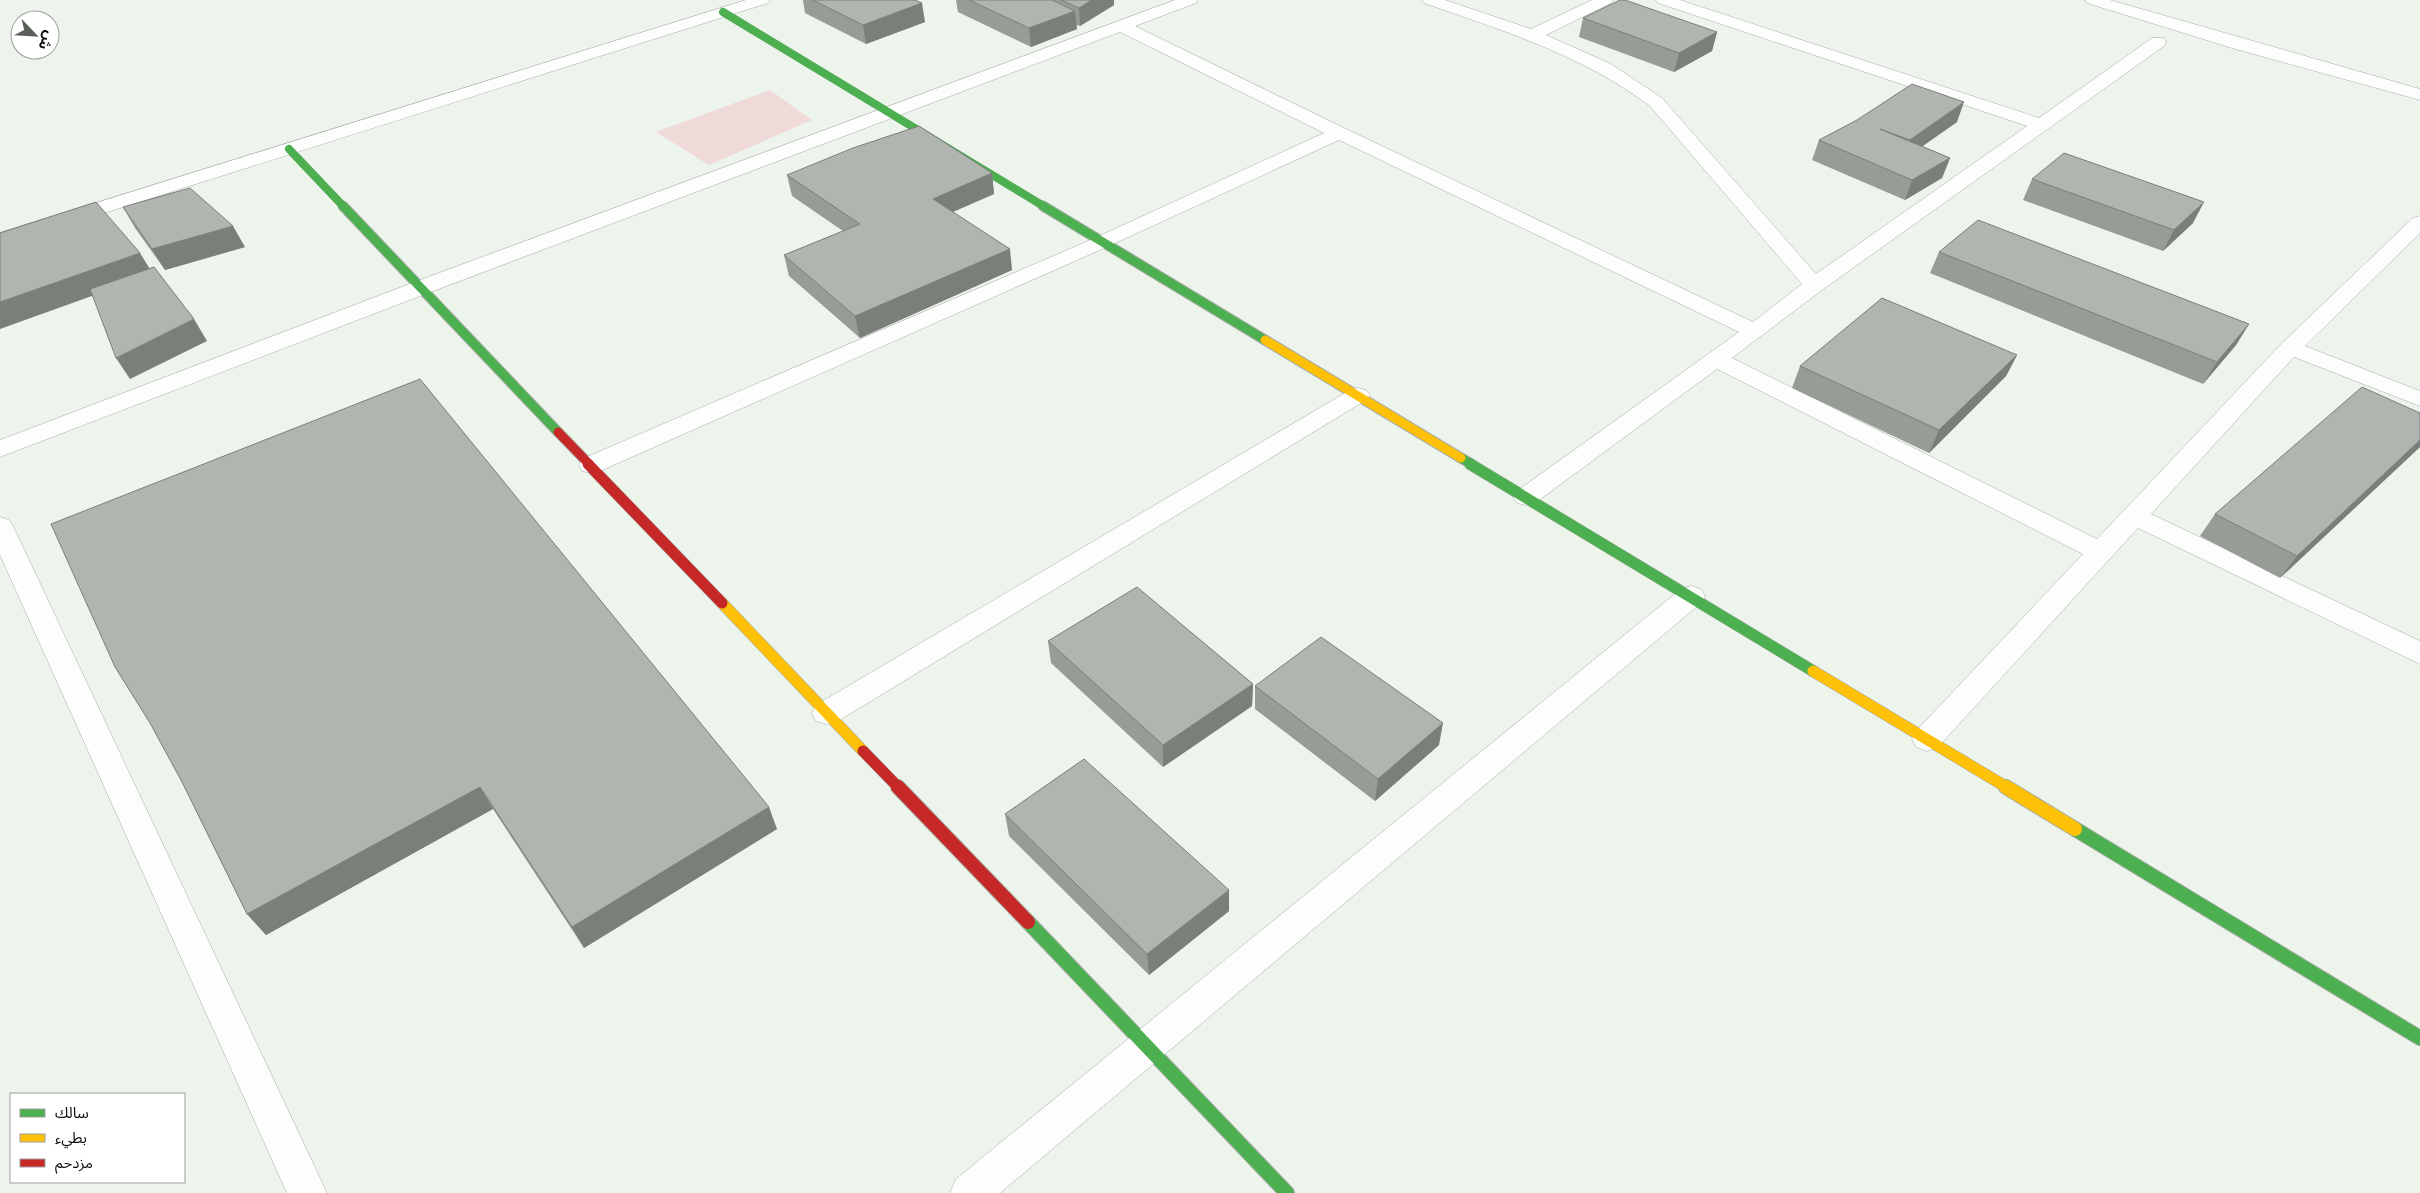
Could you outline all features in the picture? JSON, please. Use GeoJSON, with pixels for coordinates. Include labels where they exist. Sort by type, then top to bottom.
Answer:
{"type":"FeatureCollection","features":[{"type":"Feature","properties":{"kind":"street"},"geometry":{"type":"LineString","coordinates":[[0,240],[762,0]]}},
{"type":"Feature","properties":{"kind":"street"},"geometry":{"type":"LineString","coordinates":[[0,449],[420,288],[1190,0]]}},
{"type":"Feature","properties":{"kind":"street"},"geometry":{"type":"LineString","coordinates":[[1430,0],[1530,36],[1609,68],[1635,84],[1656,102],[1814,285]]}},
{"type":"Feature","properties":{"kind":"street"},"geometry":{"type":"LineString","coordinates":[[1530,36],[1606,0]]}},
{"type":"Feature","properties":{"kind":"street"},"geometry":{"type":"LineString","coordinates":[[1664,0],[2043,125]]}},
{"type":"Feature","properties":{"kind":"street"},"geometry":{"type":"LineString","coordinates":[[2093,0],[2238,44],[2420,95]]}},
{"type":"Feature","properties":{"kind":"street"},"geometry":{"type":"LineString","coordinates":[[723,12],[892,112],[1102,242],[2420,1038]]}},
{"type":"Feature","properties":{"kind":"street"},"geometry":{"type":"LineString","coordinates":[[1121,26],[1339,133],[1755,331]]}},
{"type":"Feature","properties":{"kind":"street"},"geometry":{"type":"LineString","coordinates":[[1526,497],[1755,331],[1814,285],[2158,42]]}},
{"type":"Feature","properties":{"kind":"street"},"geometry":{"type":"LineString","coordinates":[[591,465],[1102,242],[1339,133]]}},
{"type":"Feature","properties":{"kind":"street"},"geometry":{"type":"LineString","coordinates":[[290,149],[420,288],[1287,1193]]}},
{"type":"Feature","properties":{"kind":"street"},"geometry":{"type":"LineString","coordinates":[[1927,739],[2290,348],[2420,222]]}},
{"type":"Feature","properties":{"kind":"street"},"geometry":{"type":"LineString","coordinates":[[2290,348],[2420,399]]}},
{"type":"Feature","properties":{"kind":"street"},"geometry":{"type":"LineString","coordinates":[[1715,359],[2101,552]]}},
{"type":"Feature","properties":{"kind":"street"},"geometry":{"type":"LineString","coordinates":[[827,713],[1358,395]]}},
{"type":"Feature","properties":{"kind":"street"},"geometry":{"type":"LineString","coordinates":[[2134,516],[2420,653]]}},
{"type":"Feature","properties":{"kind":"street"},"geometry":{"type":"LineString","coordinates":[[0,526],[307,1193]]}},
{"type":"Feature","properties":{"kind":"street"},"geometry":{"type":"LineString","coordinates":[[970,1193],[1691,596]]}},
{"type":"Feature","properties":{"kind":"shaded area"},"geometry":{"type":"Polygon","coordinates":[[[770,90],[812,120],[709,165],[656,132],[770,90]]]}},
{"type":"Feature","properties":{"kind":"building"},"geometry":{"type":"Polygon","coordinates":[[[813,0],[915,0],[922,3],[863,25],[813,0]]]}},
{"type":"Feature","properties":{"kind":"building"},"geometry":{"type":"Polygon","coordinates":[[[969,0],[1052,0],[1075,11],[1029,28],[969,0]]]}},
{"type":"Feature","properties":{"kind":"building"},"geometry":{"type":"Polygon","coordinates":[[[1061,0],[1092,0],[1079,8],[1061,0]]]}},
{"type":"Feature","properties":{"kind":"building"},"geometry":{"type":"Polygon","coordinates":[[[1620,0],[1625,0],[1717,32],[1679,53],[1583,18],[1620,0]]]}},
{"type":"Feature","properties":{"kind":"building"},"geometry":{"type":"Polygon","coordinates":[[[1912,84],[1964,102],[1910,140],[1880,129],[1950,158],[1912,180],[1819,140],[1857,120],[1912,84]]]}},
{"type":"Feature","properties":{"kind":"building"},"geometry":{"type":"Polygon","coordinates":[[[919,126],[992,173],[933,199],[1010,249],[855,316],[784,255],[860,224],[787,175],[853,148],[919,126]]]}},
{"type":"Feature","properties":{"kind":"building"},"geometry":{"type":"Polygon","coordinates":[[[2064,153],[2204,202],[2174,230],[2032,179],[2064,153]]]}},
{"type":"Feature","properties":{"kind":"building"},"geometry":{"type":"Polygon","coordinates":[[[190,188],[233,226],[152,249],[123,207],[190,188]]]}},
{"type":"Feature","properties":{"kind":"building"},"geometry":{"type":"Polygon","coordinates":[[[96,202],[140,253],[0,302],[0,233],[96,202]]]}},
{"type":"Feature","properties":{"kind":"building"},"geometry":{"type":"Polygon","coordinates":[[[1978,220],[2249,324],[2217,362],[1939,252],[1978,220]]]}},
{"type":"Feature","properties":{"kind":"building"},"geometry":{"type":"Polygon","coordinates":[[[154,267],[194,319],[116,358],[90,289],[154,267]]]}},
{"type":"Feature","properties":{"kind":"building"},"geometry":{"type":"Polygon","coordinates":[[[1882,298],[2017,355],[1939,430],[1800,366],[1882,298]]]}},
{"type":"Feature","properties":{"kind":"building"},"geometry":{"type":"Polygon","coordinates":[[[420,379],[769,807],[572,927],[480,787],[247,914],[182,782],[150,723],[115,667],[51,524],[420,379]]]}},
{"type":"Feature","properties":{"kind":"building"},"geometry":{"type":"Polygon","coordinates":[[[2362,387],[2420,413],[2420,440],[2297,556],[2215,514],[2362,387]]]}},
{"type":"Feature","properties":{"kind":"building"},"geometry":{"type":"Polygon","coordinates":[[[1137,587],[1253,684],[1163,745],[1048,641],[1137,587]]]}},
{"type":"Feature","properties":{"kind":"building"},"geometry":{"type":"Polygon","coordinates":[[[1321,637],[1443,723],[1378,779],[1255,686],[1321,637]]]}},
{"type":"Feature","properties":{"kind":"building"},"geometry":{"type":"Polygon","coordinates":[[[1084,759],[1229,890],[1147,954],[1005,814],[1084,759]]]}},
{"type":"Feature","properties":{"kind":"traffic: fast"},"geometry":{"type":"LineString","coordinates":[[723,12],[1265,340]]}},
{"type":"Feature","properties":{"kind":"traffic: fast"},"geometry":{"type":"LineString","coordinates":[[289,149],[558,432]]}},
{"type":"Feature","properties":{"kind":"traffic: fast"},"geometry":{"type":"LineString","coordinates":[[1461,458],[1813,671]]}},
{"type":"Feature","properties":{"kind":"traffic: fast"},"geometry":{"type":"LineString","coordinates":[[2075,829],[2420,1038]]}},
{"type":"Feature","properties":{"kind":"traffic: fast"},"geometry":{"type":"LineString","coordinates":[[1028,922],[1287,1193]]}},
{"type":"Feature","properties":{"kind":"traffic: slow"},"geometry":{"type":"LineString","coordinates":[[1265,340],[1461,458]]}},
{"type":"Feature","properties":{"kind":"traffic: slow"},"geometry":{"type":"LineString","coordinates":[[722,603],[863,751]]}},
{"type":"Feature","properties":{"kind":"traffic: slow"},"geometry":{"type":"LineString","coordinates":[[1813,671],[2075,829]]}},
{"type":"Feature","properties":{"kind":"traffic: jam"},"geometry":{"type":"LineString","coordinates":[[558,432],[722,603]]}},
{"type":"Feature","properties":{"kind":"traffic: jam"},"geometry":{"type":"LineString","coordinates":[[863,751],[1028,922]]}}]}
